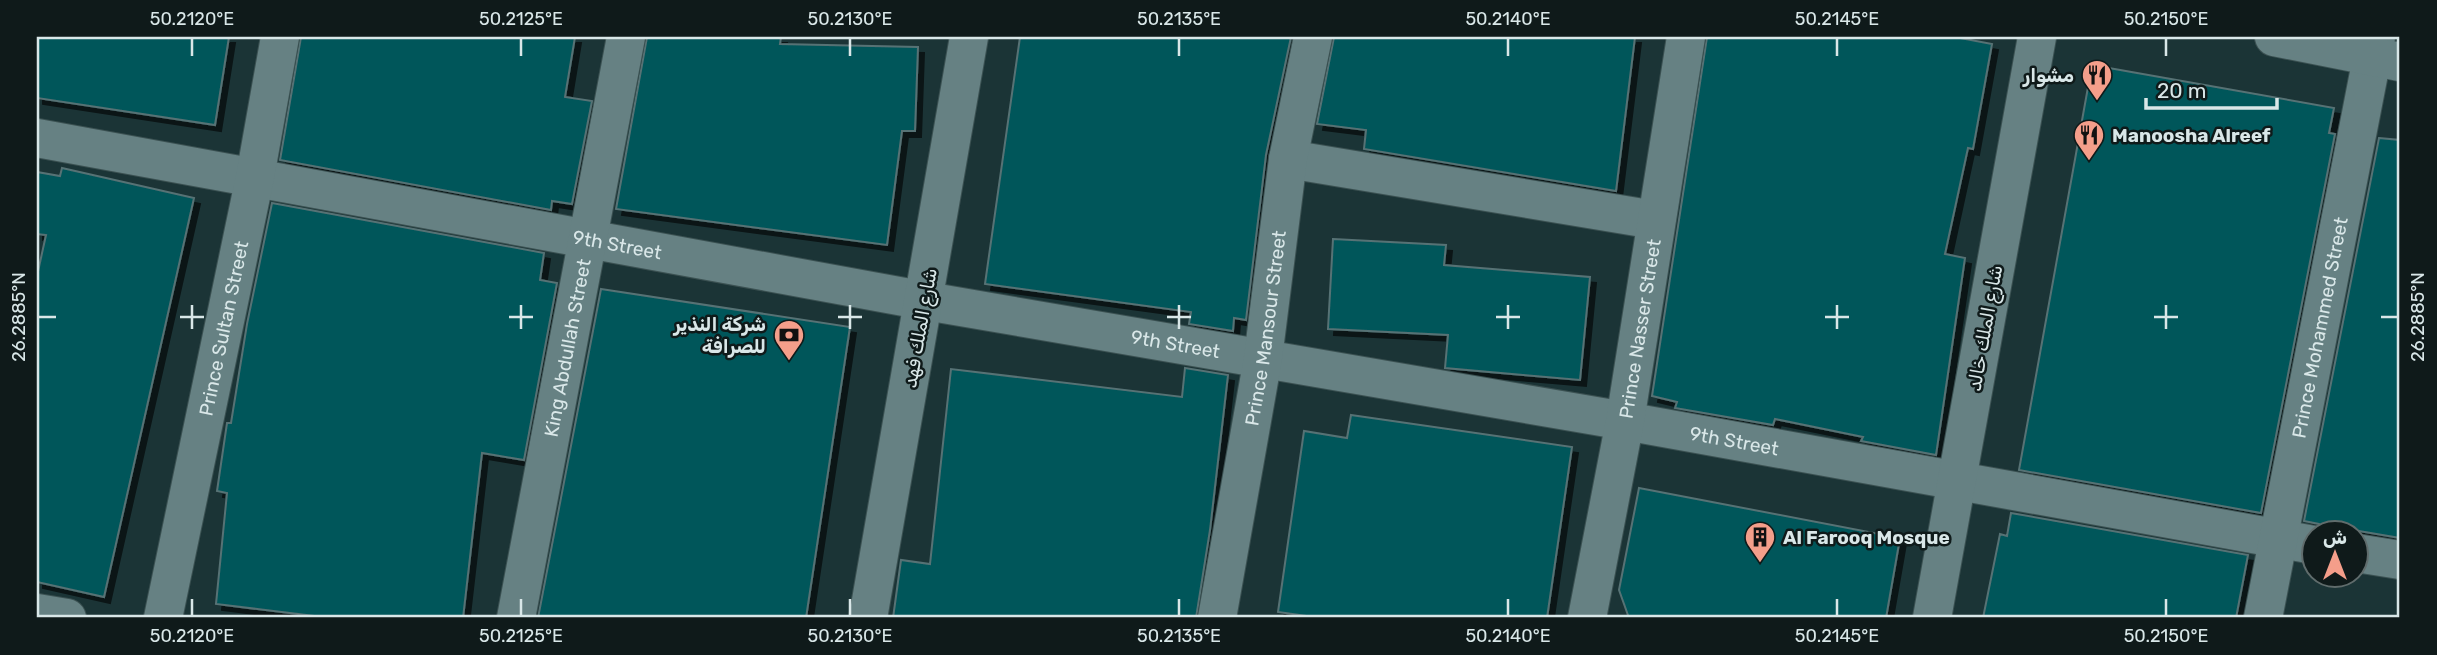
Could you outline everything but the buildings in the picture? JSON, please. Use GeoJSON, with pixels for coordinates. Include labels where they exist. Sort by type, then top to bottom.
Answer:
{"type":"FeatureCollection","features":[{"type":"Feature","properties":{"kind":"street","name":"Prince Sultan Street"},"geometry":{"type":"LineString","coordinates":[[163,618],[255,177],[281,37]]}},
{"type":"Feature","properties":{"kind":"street","name":"King Abdullah Street"},"geometry":{"type":"LineString","coordinates":[[516,618],[626,37]]}},
{"type":"Feature","properties":{"kind":"street","name":"شارع الملك فهد"},"geometry":{"type":"LineString","coordinates":[[868,618],[926,301],[969,37]]}},
{"type":"Feature","properties":{"kind":"street","name":"Prince Mansour Street"},"geometry":{"type":"LineString","coordinates":[[1217,618],[1263,358],[1288,159],[1313,37]]}},
{"type":"Feature","properties":{"kind":"street","name":"Prince Nasser Street"},"geometry":{"type":"LineString","coordinates":[[1587,618],[1625,421],[1686,37]]}},
{"type":"Feature","properties":{"kind":"street","name":"شارع الملك خالد"},"geometry":{"type":"LineString","coordinates":[[1932,618],[2037,37]]}},
{"type":"Feature","properties":{"kind":"street"},"geometry":{"type":"LineString","coordinates":[[2274,37],[2383,52]]}},
{"type":"Feature","properties":{"kind":"street","name":"Prince Mohammed Street"},"geometry":{"type":"LineString","coordinates":[[2263,618],[2277,539],[2383,52]]}},
{"type":"Feature","properties":{"kind":"street","name":"9th Street"},"geometry":{"type":"LineString","coordinates":[[37,138],[926,301],[1625,421],[2300,543]]}},
{"type":"Feature","properties":{"kind":"street"},"geometry":{"type":"LineString","coordinates":[[1288,159],[1656,220]]}},
{"type":"Feature","properties":{"kind":"street"},"geometry":{"type":"LineString","coordinates":[[2370,555],[2400,560]]}},
{"type":"Feature","properties":{"kind":"street"},"geometry":{"type":"LineString","coordinates":[[37,613],[67,618]]}},
{"type":"Feature","properties":{"kind":"place","name":"مشوار"},"geometry":{"type":"Point","coordinates":[2097,102]}},
{"type":"Feature","properties":{"kind":"place","name":"Manoosha Alreef"},"geometry":{"type":"Point","coordinates":[2089,162]}},
{"type":"Feature","properties":{"kind":"place","name":"شركة النذير للصرافة"},"geometry":{"type":"Point","coordinates":[789,362]}},
{"type":"Feature","properties":{"kind":"place","name":"Al Farooq Mosque"},"geometry":{"type":"Point","coordinates":[1760,564]}}]}
